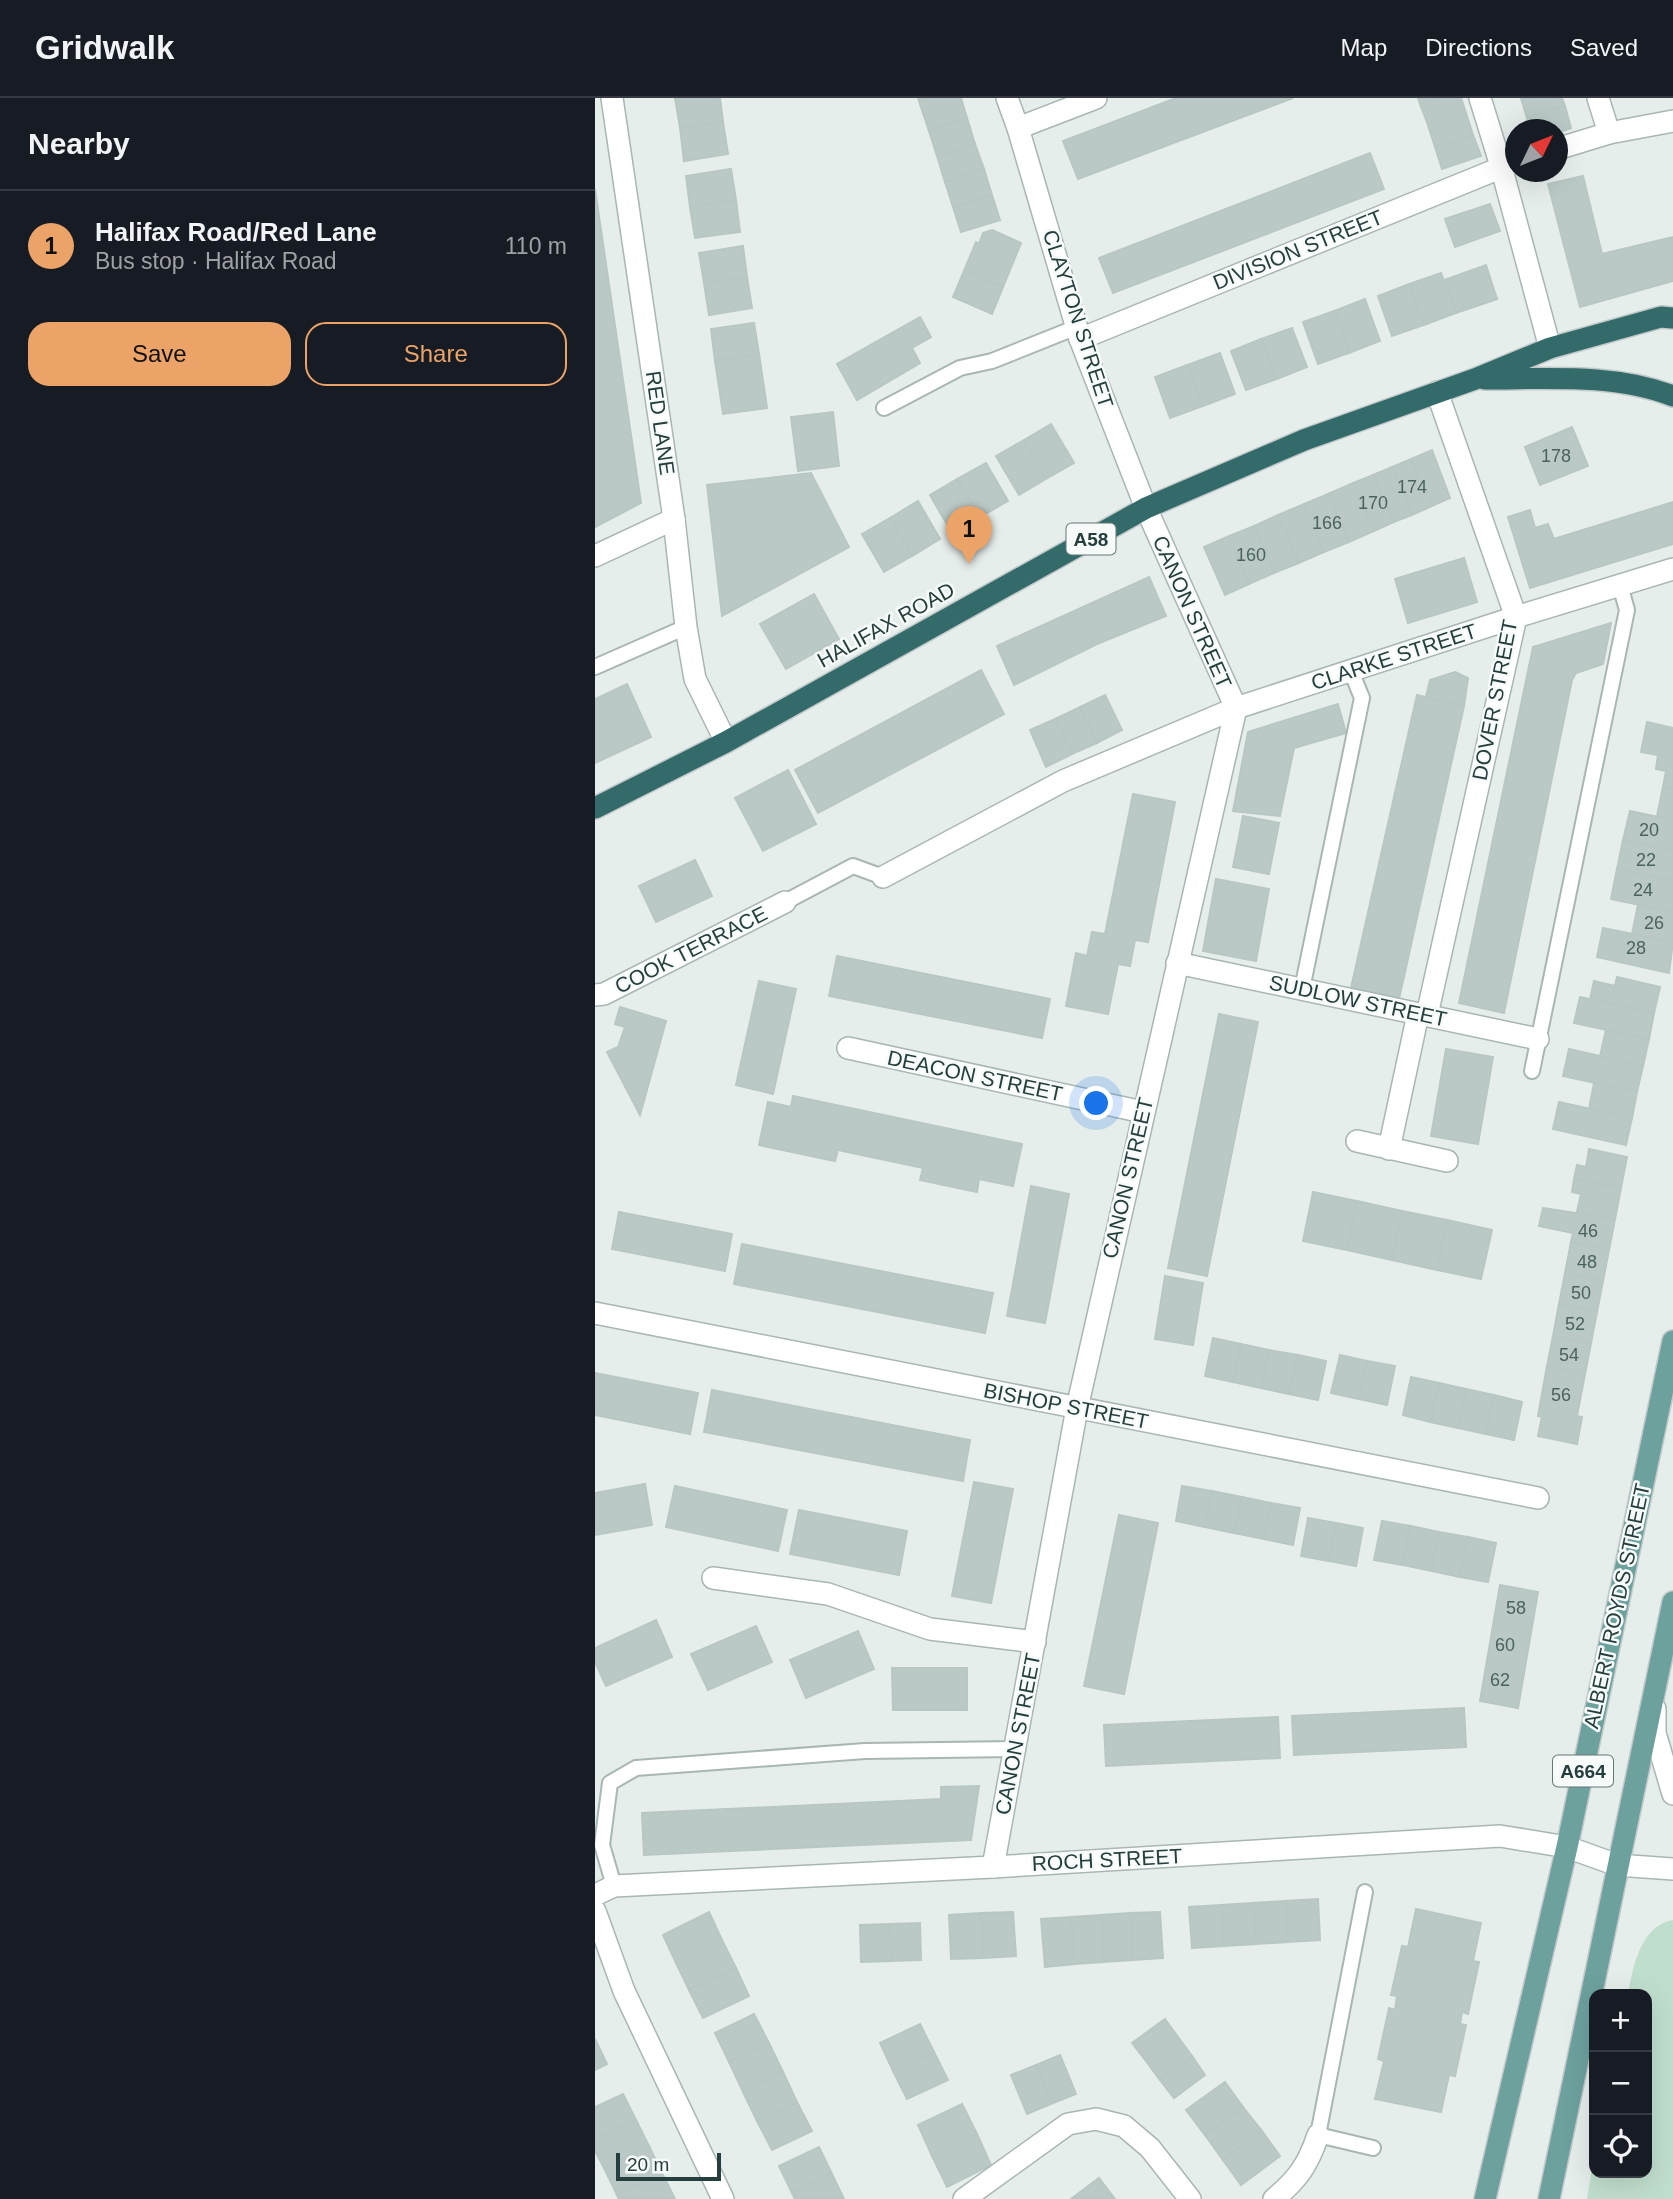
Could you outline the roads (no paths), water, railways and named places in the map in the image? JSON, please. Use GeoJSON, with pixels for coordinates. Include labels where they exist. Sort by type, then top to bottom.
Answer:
{"type":"FeatureCollection","features":[{"type":"Feature","properties":{"kind":"highway","name":"HALIFAX ROAD"},"geometry":{"type":"LineString","coordinates":[[595,808],[726,742],[1146,508],[1304,439],[1475,379],[1550,348],[1661,317],[1673,318]]}},
{"type":"Feature","properties":{"kind":"highway","name":"HALIFAX ROAD"},"geometry":{"type":"LineString","coordinates":[[1475,379],[1590,379],[1622,382],[1673,396]]}},
{"type":"Feature","properties":{"kind":"main road","name":"ALBERT ROYDS STREET"},"geometry":{"type":"LineString","coordinates":[[1485,2199],[1567,1847],[1673,1340]]}},
{"type":"Feature","properties":{"kind":"main road","name":"A664"},"geometry":{"type":"LineString","coordinates":[[1549,2199],[1673,1602]]}},
{"type":"Feature","properties":{"kind":"street","name":"RED LANE"},"geometry":{"type":"LineString","coordinates":[[613,98],[674,519],[685,627],[695,679],[726,742]]}},
{"type":"Feature","properties":{"kind":"street","name":"CLAYTON STREET"},"geometry":{"type":"LineString","coordinates":[[1007,98],[1079,333],[1146,508]]}},
{"type":"Feature","properties":{"kind":"street"},"geometry":{"type":"LineString","coordinates":[[1018,128],[1096,98]]}},
{"type":"Feature","properties":{"kind":"street"},"geometry":{"type":"LineString","coordinates":[[1480,98],[1505,155]]}},
{"type":"Feature","properties":{"kind":"street"},"geometry":{"type":"LineString","coordinates":[[1598,98],[1609,133]]}},
{"type":"Feature","properties":{"kind":"street"},"geometry":{"type":"LineString","coordinates":[[1568,146],[1609,133],[1673,121]]}},
{"type":"Feature","properties":{"kind":"street","name":"DIVISION STREET"},"geometry":{"type":"LineString","coordinates":[[1079,333],[1505,166]]}},
{"type":"Feature","properties":{"kind":"street"},"geometry":{"type":"LineString","coordinates":[[1513,182],[1550,348]]}},
{"type":"Feature","properties":{"kind":"street","name":"DOVER STREET"},"geometry":{"type":"LineString","coordinates":[[1389,1149],[1515,617],[1437,392]]}},
{"type":"Feature","properties":{"kind":"street","name":"CANON STREET"},"geometry":{"type":"LineString","coordinates":[[993,1867],[1077,1408],[1235,708],[1146,508]]}},
{"type":"Feature","properties":{"kind":"street"},"geometry":{"type":"LineString","coordinates":[[595,556],[674,519]]}},
{"type":"Feature","properties":{"kind":"street","name":"CLARKE STREET"},"geometry":{"type":"LineString","coordinates":[[883,877],[1063,781],[1235,708],[1673,569]]}},
{"type":"Feature","properties":{"kind":"street","name":"COOK TERRACE"},"geometry":{"type":"LineString","coordinates":[[595,995],[604,995],[785,902]]}},
{"type":"Feature","properties":{"kind":"street","name":"SUDLOW STREET"},"geometry":{"type":"LineString","coordinates":[[1177,963],[1538,1039]]}},
{"type":"Feature","properties":{"kind":"street","name":"DEACON STREET"},"geometry":{"type":"LineString","coordinates":[[848,1048],[1143,1112]]}},
{"type":"Feature","properties":{"kind":"street"},"geometry":{"type":"LineString","coordinates":[[1357,1142],[1447,1161]]}},
{"type":"Feature","properties":{"kind":"street","name":"BISHOP STREET"},"geometry":{"type":"LineString","coordinates":[[595,1313],[1538,1498]]}},
{"type":"Feature","properties":{"kind":"street"},"geometry":{"type":"LineString","coordinates":[[713,1578],[828,1594],[930,1629],[1035,1642]]}},
{"type":"Feature","properties":{"kind":"street"},"geometry":{"type":"LineString","coordinates":[[1654,1690],[1655,1733],[1673,1794]]}},
{"type":"Feature","properties":{"kind":"street","name":"ROCH STREET"},"geometry":{"type":"LineString","coordinates":[[605,1891],[1500,1836],[1567,1847],[1617,1865],[1673,1869]]}},
{"type":"Feature","properties":{"kind":"street"},"geometry":{"type":"LineString","coordinates":[[595,1911],[624,1991],[723,2199]]}},
{"type":"Feature","properties":{"kind":"street"},"geometry":{"type":"LineString","coordinates":[[964,2199],[1068,2124],[1096,2119],[1124,2126],[1150,2148],[1190,2199]]}},
{"type":"Feature","properties":{"kind":"street"},"geometry":{"type":"LineString","coordinates":[[1274,2199],[1297,2179],[1312,2154],[1318,2135]]}},
{"type":"Feature","properties":{"kind":"lane"},"geometry":{"type":"LineString","coordinates":[[884,408],[960,368],[992,361],[1079,333]]}},
{"type":"Feature","properties":{"kind":"lane"},"geometry":{"type":"LineString","coordinates":[[1532,1071],[1627,610],[1620,585]]}},
{"type":"Feature","properties":{"kind":"lane"},"geometry":{"type":"LineString","coordinates":[[595,667],[685,627]]}},
{"type":"Feature","properties":{"kind":"lane"},"geometry":{"type":"LineString","coordinates":[[1302,989],[1361,698],[1351,671]]}},
{"type":"Feature","properties":{"kind":"lane"},"geometry":{"type":"LineString","coordinates":[[785,902],[853,866],[883,877]]}},
{"type":"Feature","properties":{"kind":"lane"},"geometry":{"type":"LineString","coordinates":[[605,1891],[602,1846],[610,1783],[636,1768],[865,1751],[1015,1749]]}},
{"type":"Feature","properties":{"kind":"lane"},"geometry":{"type":"LineString","coordinates":[[1366,1892],[1318,2135],[1373,2148]]}},
{"type":"Feature","properties":{"kind":"place","name":"Halifax Road/Red Lane"},"geometry":{"type":"Point","coordinates":[969,564]}}]}
